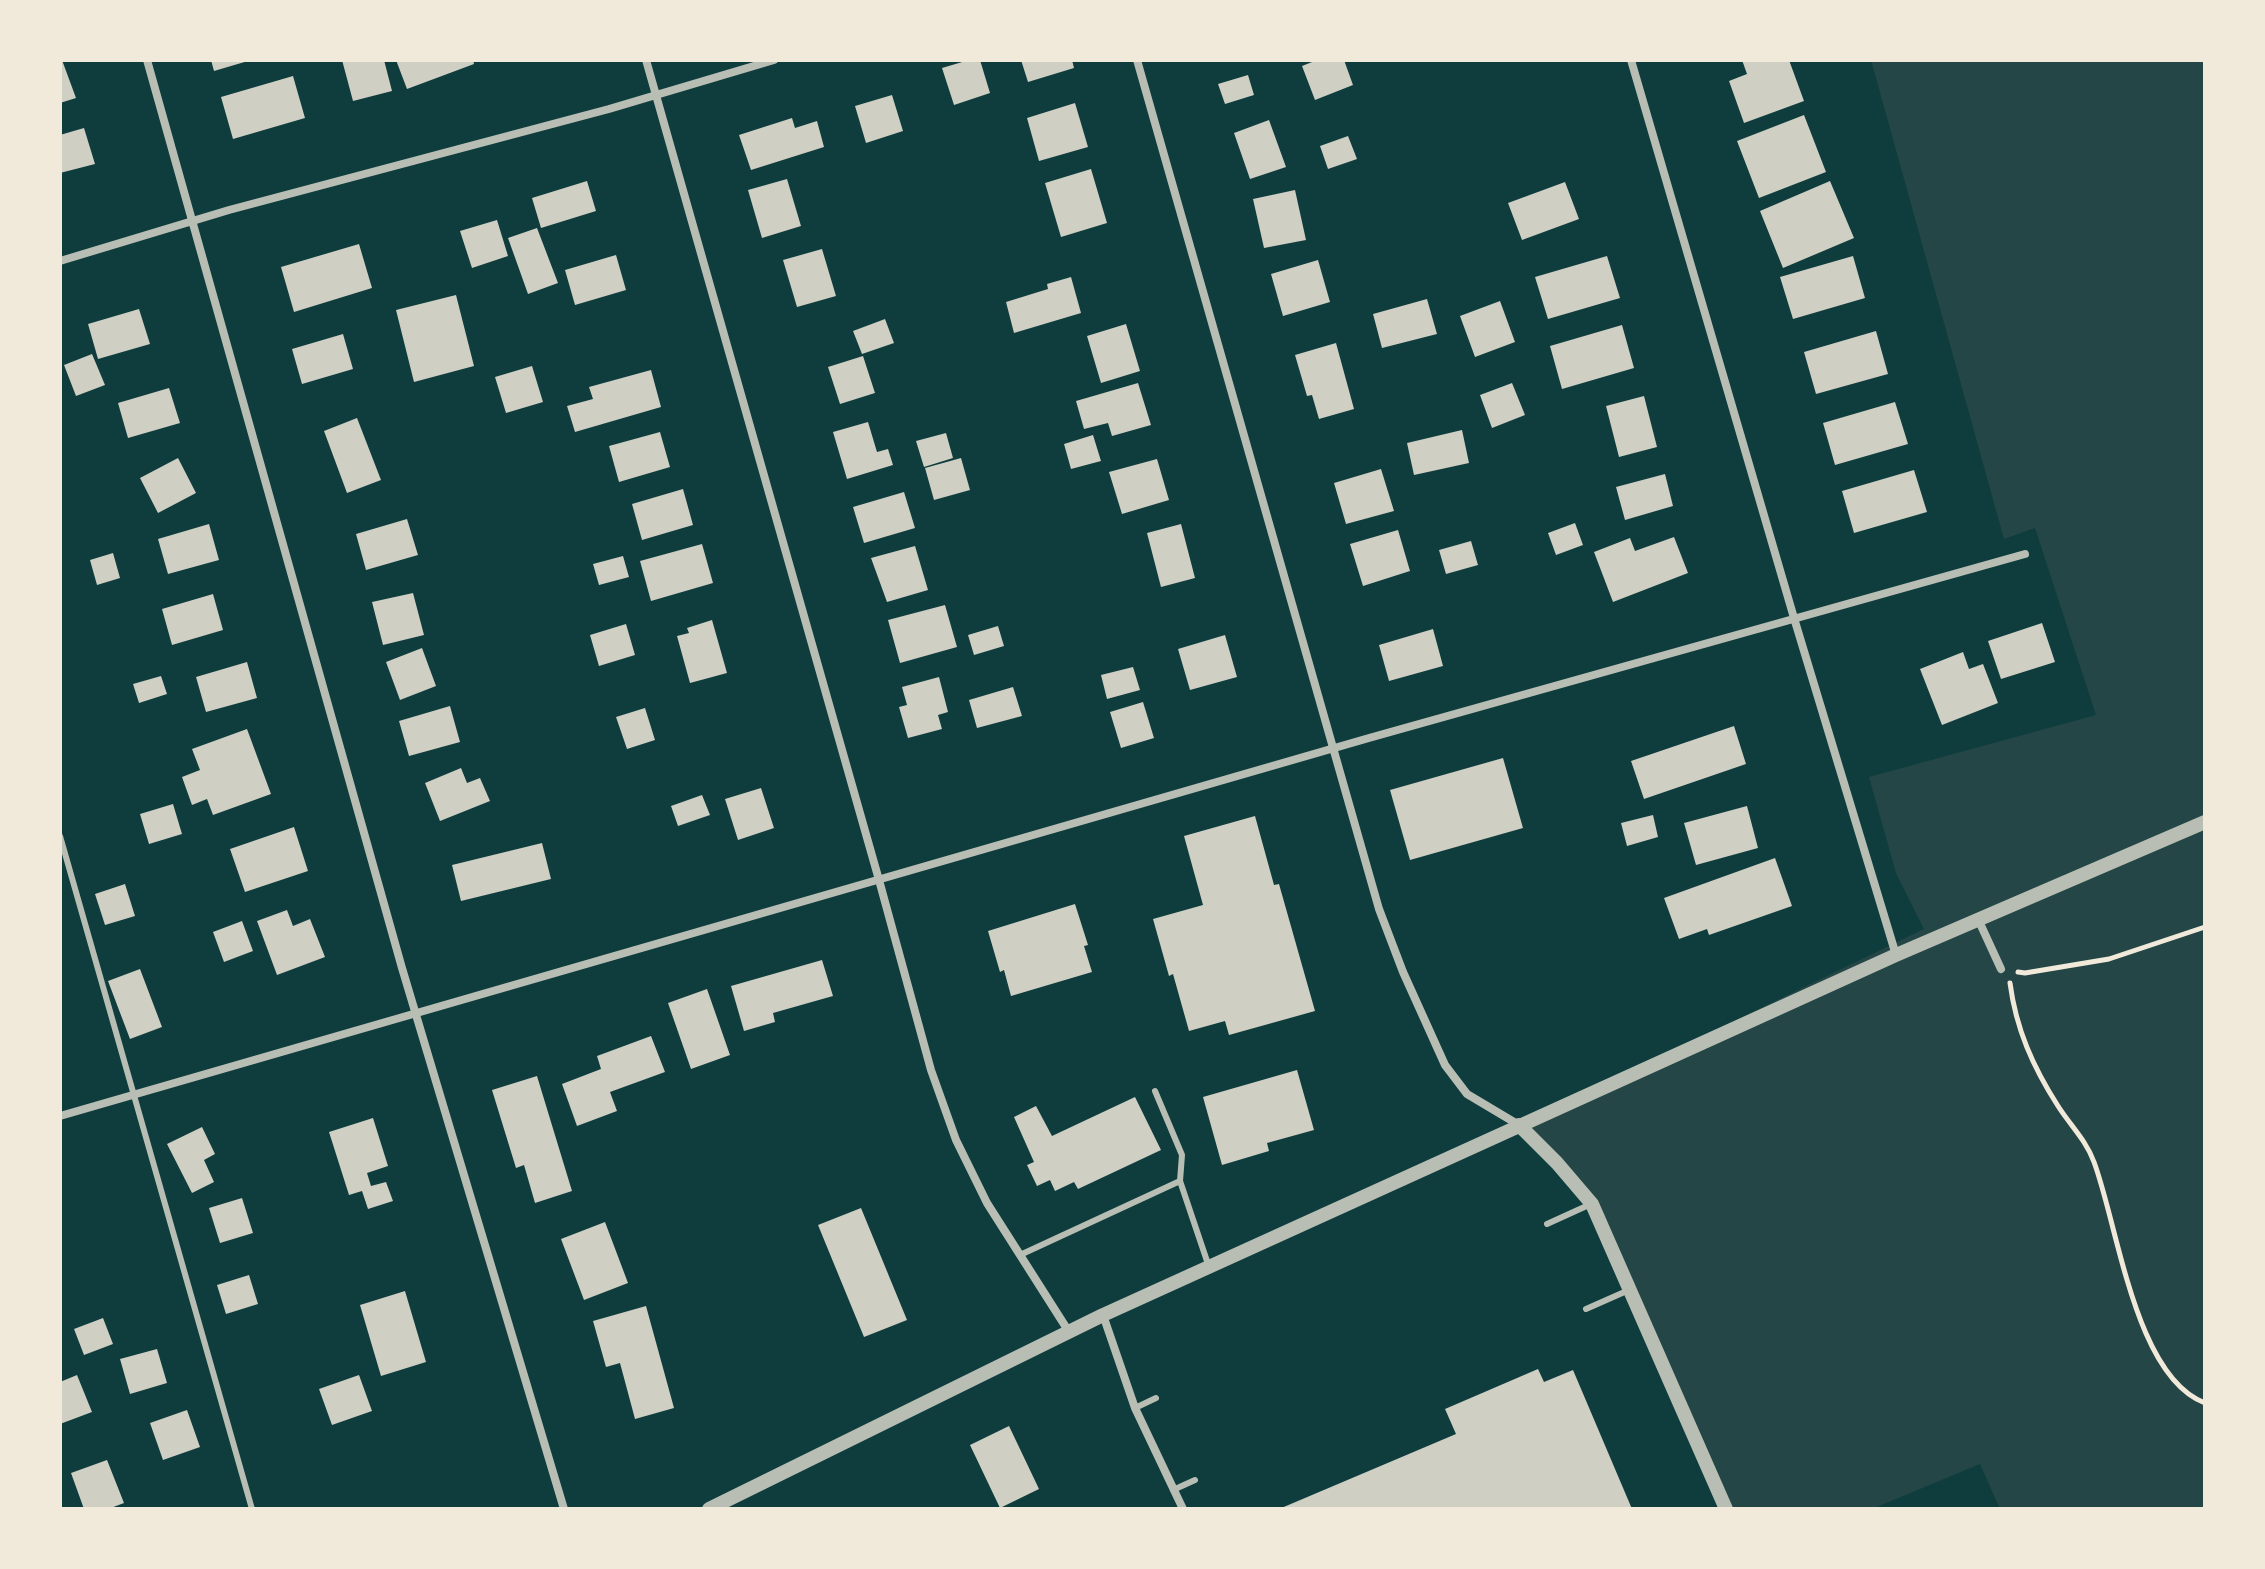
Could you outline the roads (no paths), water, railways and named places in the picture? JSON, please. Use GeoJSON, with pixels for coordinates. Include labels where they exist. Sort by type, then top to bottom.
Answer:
{"type":"FeatureCollection","features":[{"type":"Feature","properties":{"kind":"street"},"geometry":{"type":"LineString","coordinates":[[147,60],[416,1015],[564,1509]]}},
{"type":"Feature","properties":{"kind":"street"},"geometry":{"type":"LineString","coordinates":[[646,60],[931,1070],[956,1140],[987,1203],[1069,1332]]}},
{"type":"Feature","properties":{"kind":"street"},"geometry":{"type":"LineString","coordinates":[[60,261],[774,60]]}},
{"type":"Feature","properties":{"kind":"street"},"geometry":{"type":"LineString","coordinates":[[1137,60],[1379,909],[1403,972],[1445,1065],[1467,1094],[1519,1125],[1592,1204],[1726,1509]]}},
{"type":"Feature","properties":{"kind":"street"},"geometry":{"type":"LineString","coordinates":[[1631,60],[1896,955]]}},
{"type":"Feature","properties":{"kind":"street"},"geometry":{"type":"LineString","coordinates":[[60,1116],[1334,748],[2025,554]]}},
{"type":"Feature","properties":{"kind":"street"},"geometry":{"type":"LineString","coordinates":[[709,1509],[1103,1315],[1896,955],[2205,822]]}},
{"type":"Feature","properties":{"kind":"street"},"geometry":{"type":"LineString","coordinates":[[1978,919],[2001,969]]}},
{"type":"Feature","properties":{"kind":"street"},"geometry":{"type":"LineString","coordinates":[[1103,1315],[1135,1408],[1183,1509]]}},
{"type":"Feature","properties":{"kind":"lane"},"geometry":{"type":"LineString","coordinates":[[60,836],[252,1509]]}},
{"type":"Feature","properties":{"kind":"lane"},"geometry":{"type":"LineString","coordinates":[[1155,1091],[1182,1155],[1180,1181],[1209,1267]]}},
{"type":"Feature","properties":{"kind":"lane"},"geometry":{"type":"LineString","coordinates":[[1020,1255],[1180,1181]]}},
{"type":"Feature","properties":{"kind":"lane"},"geometry":{"type":"LineString","coordinates":[[1547,1224],[1592,1204]]}},
{"type":"Feature","properties":{"kind":"lane"},"geometry":{"type":"LineString","coordinates":[[1586,1309],[1629,1290]]}},
{"type":"Feature","properties":{"kind":"lane"},"geometry":{"type":"LineString","coordinates":[[1135,1408],[1156,1398]]}},
{"type":"Feature","properties":{"kind":"lane"},"geometry":{"type":"LineString","coordinates":[[1173,1490],[1195,1480]]}}]}
